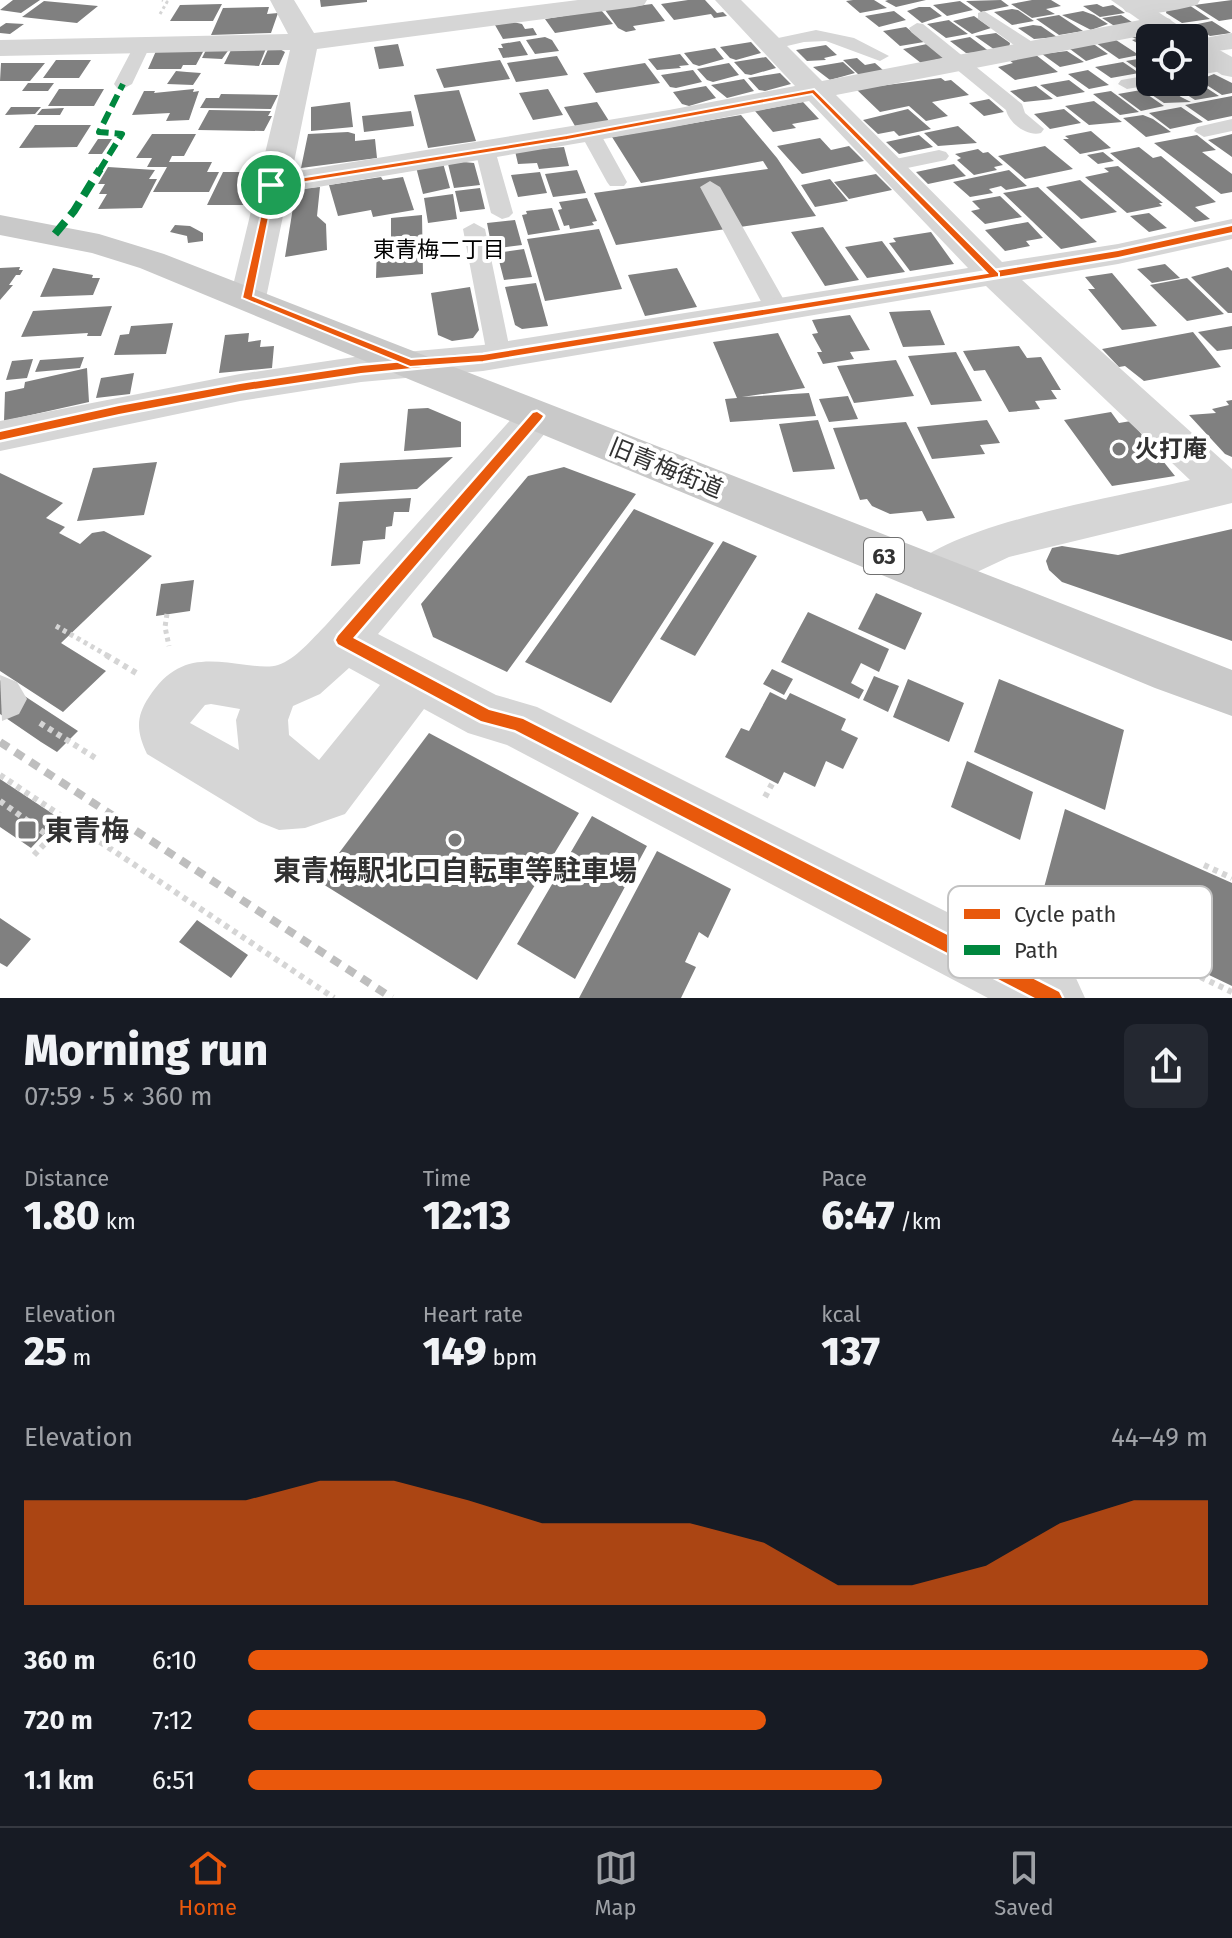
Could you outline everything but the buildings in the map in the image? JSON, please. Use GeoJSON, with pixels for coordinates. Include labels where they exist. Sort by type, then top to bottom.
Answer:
{"type":"FeatureCollection","features":[{"type":"Feature","properties":{"kind":"main road","name":"旧青梅街道"},"geometry":{"type":"LineString","coordinates":[[16,228],[99,244],[248,298],[930,575],[1232,693]]}},
{"type":"Feature","properties":{"kind":"street"},"geometry":{"type":"LineString","coordinates":[[248,298],[304,39],[282,0]]}},
{"type":"Feature","properties":{"kind":"street"},"geometry":{"type":"LineString","coordinates":[[0,48],[304,39],[329,41],[635,0]]}},
{"type":"Feature","properties":{"kind":"street"},"geometry":{"type":"LineString","coordinates":[[727,0],[995,275],[1229,487]]}},
{"type":"Feature","properties":{"kind":"street"},"geometry":{"type":"LineString","coordinates":[[1129,4],[1188,0]]}},
{"type":"Feature","properties":{"kind":"street"},"geometry":{"type":"LineString","coordinates":[[1129,4],[1157,24]]}},
{"type":"Feature","properties":{"kind":"street"},"geometry":{"type":"LineString","coordinates":[[271,185],[590,133],[1031,49],[1136,46]]}},
{"type":"Feature","properties":{"kind":"street"},"geometry":{"type":"LineString","coordinates":[[1208,52],[1230,58]]}},
{"type":"Feature","properties":{"kind":"street"},"geometry":{"type":"LineString","coordinates":[[0,436],[116,411],[410,363],[499,355],[995,275],[1118,254],[1232,229]]}},
{"type":"Feature","properties":{"kind":"street"},"geometry":{"type":"LineString","coordinates":[[416,679],[325,795],[305,802],[279,803],[166,737],[163,720],[173,702],[188,687],[212,680],[272,689],[301,679],[343,640],[537,416]]}},
{"type":"Feature","properties":{"kind":"street"},"geometry":{"type":"LineString","coordinates":[[930,575],[998,542],[1229,487]]}},
{"type":"Feature","properties":{"kind":"street"},"geometry":{"type":"LineString","coordinates":[[343,640],[486,716],[518,724],[948,944]]}},
{"type":"Feature","properties":{"kind":"street"},"geometry":{"type":"LineString","coordinates":[[272,689],[262,720],[263,745],[286,769],[325,795]]}},
{"type":"Feature","properties":{"kind":"street"},"geometry":{"type":"LineString","coordinates":[[1014,978],[1053,998]]}},
{"type":"Feature","properties":{"kind":"lane"},"geometry":{"type":"LineString","coordinates":[[984,16],[1031,49]]}},
{"type":"Feature","properties":{"kind":"lane"},"geometry":{"type":"LineString","coordinates":[[917,28],[1015,108],[1016,115],[1034,129]]}},
{"type":"Feature","properties":{"kind":"lane"},"geometry":{"type":"LineString","coordinates":[[770,45],[823,33],[880,56]]}},
{"type":"Feature","properties":{"kind":"lane"},"geometry":{"type":"LineString","coordinates":[[123,84],[143,44]]}},
{"type":"Feature","properties":{"kind":"lane"},"geometry":{"type":"LineString","coordinates":[[1127,84],[1136,82]]}},
{"type":"Feature","properties":{"kind":"lane"},"geometry":{"type":"LineString","coordinates":[[1204,131],[1232,125]]}},
{"type":"Feature","properties":{"kind":"lane"},"geometry":{"type":"LineString","coordinates":[[590,133],[617,182]]}},
{"type":"Feature","properties":{"kind":"lane"},"geometry":{"type":"LineString","coordinates":[[485,150],[502,213]]}},
{"type":"Feature","properties":{"kind":"lane"},"geometry":{"type":"LineString","coordinates":[[888,166],[939,156]]}},
{"type":"Feature","properties":{"kind":"lane"},"geometry":{"type":"LineString","coordinates":[[710,187],[777,309]]}},
{"type":"Feature","properties":{"kind":"lane"},"geometry":{"type":"LineString","coordinates":[[474,229],[499,355]]}},
{"type":"Feature","properties":{"kind":"path"},"geometry":{"type":"LineString","coordinates":[[167,614],[165,627],[169,646]]}},
{"type":"Feature","properties":{"kind":"path"},"geometry":{"type":"LineString","coordinates":[[56,626],[142,676]]}},
{"type":"Feature","properties":{"kind":"path"},"geometry":{"type":"LineString","coordinates":[[53,731],[97,759]]}},
{"type":"Feature","properties":{"kind":"path"},"geometry":{"type":"LineString","coordinates":[[0,775],[334,998]]}},
{"type":"Feature","properties":{"kind":"path"},"geometry":{"type":"LineString","coordinates":[[0,801],[50,837]]}},
{"type":"Feature","properties":{"kind":"path"},"geometry":{"type":"LineString","coordinates":[[34,855],[68,819]]}},
{"type":"Feature","properties":{"kind":"path"},"geometry":{"type":"LineString","coordinates":[[316,861],[328,868]]}},
{"type":"Feature","properties":{"kind":"path"},"geometry":{"type":"LineString","coordinates":[[1204,865],[1232,878]]}},
{"type":"Feature","properties":{"kind":"path"},"geometry":{"type":"LineString","coordinates":[[1203,978],[1232,992]]}},
{"type":"Feature","properties":{"kind":"railway"},"geometry":{"type":"LineString","coordinates":[[0,742],[392,998]]}},
{"type":"Feature","properties":{"kind":"marked path"},"geometry":{"type":"LineString","coordinates":[[55,234],[74,211],[122,134],[99,132],[123,84]]}},
{"type":"Feature","properties":{"kind":"cycle path"},"geometry":{"type":"LineString","coordinates":[[0,436],[240,387],[361,369],[483,358],[1118,254],[1232,229]]}},
{"type":"Feature","properties":{"kind":"cycle path"},"geometry":{"type":"LineString","coordinates":[[537,416],[343,640],[486,716],[518,724],[948,944]]}},
{"type":"Feature","properties":{"kind":"cycle path"},"geometry":{"type":"LineString","coordinates":[[1014,978],[1053,998]]}},
{"type":"Feature","properties":{"kind":"place","name":"火打庵"},"geometry":{"type":"Point","coordinates":[1119,449]}},
{"type":"Feature","properties":{"kind":"place","name":"東青梅"},"geometry":{"type":"Point","coordinates":[27,830]}},
{"type":"Feature","properties":{"kind":"place","name":"東青梅駅北口自転車等駐車場"},"geometry":{"type":"Point","coordinates":[455,840]}},
{"type":"Feature","properties":{"kind":"district","name":"東青梅二丁目"},"geometry":{"type":"Point","coordinates":[439,249]}},
{"type":"Feature","properties":{"kind":"route"},"geometry":{"type":"LineString","coordinates":[[814,92],[995,275],[483,358],[410,363],[248,298],[271,185],[567,137],[814,92]]}}]}
